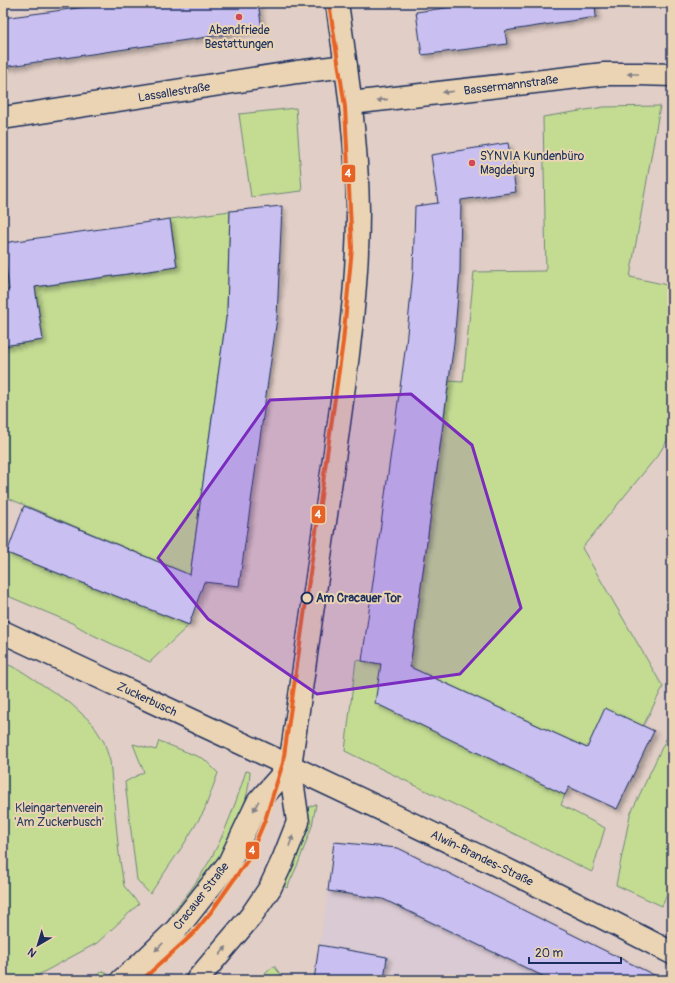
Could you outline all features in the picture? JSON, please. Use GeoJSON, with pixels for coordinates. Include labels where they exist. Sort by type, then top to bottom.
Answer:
{"type":"FeatureCollection","features":[{"type":"Feature","properties":{"kind":"street"},"geometry":{"type":"LineString","coordinates":[[198,980],[251,916],[270,888],[284,860],[298,822],[290,766],[350,339],[355,284],[358,210],[351,103],[337,3]]}},
{"type":"Feature","properties":{"kind":"street","name":"Lassallestraße"},"geometry":{"type":"LineString","coordinates":[[3,118],[297,72],[346,66]]}},
{"type":"Feature","properties":{"kind":"street","name":"Bassermannstraße"},"geometry":{"type":"LineString","coordinates":[[351,103],[604,74],[672,75]]}},
{"type":"Feature","properties":{"kind":"street","name":"Zuckerbusch"},"geometry":{"type":"LineString","coordinates":[[3,632],[290,766]]}},
{"type":"Feature","properties":{"kind":"street","name":"Alwin-Brandes-Straße"},"geometry":{"type":"LineString","coordinates":[[290,766],[589,910],[672,953]]}},
{"type":"Feature","properties":{"kind":"street","name":"Cracauer Straße"},"geometry":{"type":"LineString","coordinates":[[125,979],[142,964],[180,924],[229,862],[258,802],[290,766]]}},
{"type":"Feature","properties":{"kind":"highlighted area"},"geometry":{"type":"Polygon","coordinates":[[[411,394],[472,445],[521,608],[460,674],[317,694],[208,619],[158,558],[270,400],[411,394]]]}},
{"type":"Feature","properties":{"kind":"shaded area"},"geometry":{"type":"Polygon","coordinates":[[[334,842],[398,848],[624,980],[314,980],[334,842]]]}},
{"type":"Feature","properties":{"kind":"green space"},"geometry":{"type":"Polygon","coordinates":[[[660,106],[630,277],[672,286],[672,433],[658,455],[582,548],[663,687],[643,726],[605,709],[587,748],[410,667],[449,381],[463,382],[474,272],[546,271],[543,117],[604,107],[660,106]]]}},
{"type":"Feature","properties":{"kind":"green space"},"geometry":{"type":"Polygon","coordinates":[[[296,108],[302,191],[251,197],[239,114],[296,108]]]}},
{"type":"Feature","properties":{"kind":"green space"},"geometry":{"type":"Polygon","coordinates":[[[230,211],[227,311],[190,575],[3,496],[3,346],[43,340],[35,287],[177,267],[170,219],[230,211]]]}},
{"type":"Feature","properties":{"kind":"green space"},"geometry":{"type":"Polygon","coordinates":[[[3,247],[9,290],[3,291],[3,247]]]}},
{"type":"Feature","properties":{"kind":"green space"},"geometry":{"type":"Polygon","coordinates":[[[7,553],[189,625],[150,662],[91,634],[72,623],[3,594],[3,564],[7,553]]]}},
{"type":"Feature","properties":{"kind":"green space"},"geometry":{"type":"Polygon","coordinates":[[[356,660],[381,664],[565,795],[561,805],[605,828],[592,872],[345,751],[356,660]]]}},
{"type":"Feature","properties":{"kind":"green space","name":"Kleingartenverein 'Am Zuckerbusch'"},"geometry":{"type":"Polygon","coordinates":[[[3,662],[23,672],[70,703],[92,723],[104,742],[110,761],[119,854],[124,886],[139,904],[97,943],[29,980],[3,980],[3,662]]]}},
{"type":"Feature","properties":{"kind":"green space"},"geometry":{"type":"Polygon","coordinates":[[[666,739],[672,742],[672,882],[662,906],[616,885],[630,815],[666,739]]]}},
{"type":"Feature","properties":{"kind":"green space"},"geometry":{"type":"Polygon","coordinates":[[[159,741],[204,759],[218,773],[204,811],[184,844],[150,894],[137,880],[125,782],[144,772],[133,744],[156,750],[159,741]]]}},
{"type":"Feature","properties":{"kind":"green space"},"geometry":{"type":"Polygon","coordinates":[[[246,771],[250,772],[247,792],[242,811],[234,830],[224,849],[177,918],[171,913],[190,890],[212,856],[226,828],[246,771]]]}},
{"type":"Feature","properties":{"kind":"green space"},"geometry":{"type":"Polygon","coordinates":[[[316,804],[312,826],[298,864],[287,888],[281,884],[309,807],[316,804]]]}},
{"type":"Feature","properties":{"kind":"green space"},"geometry":{"type":"Polygon","coordinates":[[[274,966],[285,980],[258,980],[274,966]]]}},
{"type":"Feature","properties":{"kind":"green space"},"geometry":{"type":"Polygon","coordinates":[[[103,971],[112,977],[107,980],[88,980],[103,971]]]}},
{"type":"Feature","properties":{"kind":"building"},"geometry":{"type":"Polygon","coordinates":[[[115,3],[258,3],[262,29],[3,67],[3,18],[115,3]]]}},
{"type":"Feature","properties":{"kind":"building"},"geometry":{"type":"Polygon","coordinates":[[[481,3],[595,3],[596,17],[505,31],[507,44],[422,55],[416,12],[481,3]]]}},
{"type":"Feature","properties":{"kind":"building"},"geometry":{"type":"Polygon","coordinates":[[[508,143],[516,192],[461,200],[460,271],[454,343],[410,667],[587,748],[605,708],[654,731],[617,809],[569,787],[565,795],[375,703],[381,664],[362,661],[406,344],[413,272],[415,206],[438,203],[431,155],[508,143]]]}},
{"type":"Feature","properties":{"kind":"building"},"geometry":{"type":"Polygon","coordinates":[[[282,206],[277,318],[239,586],[204,582],[189,625],[7,553],[24,506],[190,575],[227,311],[230,211],[282,206]]]}},
{"type":"Feature","properties":{"kind":"building"},"geometry":{"type":"Polygon","coordinates":[[[170,219],[177,267],[35,287],[43,340],[3,346],[3,291],[9,290],[3,243],[170,219]]]}},
{"type":"Feature","properties":{"kind":"building"},"geometry":{"type":"Polygon","coordinates":[[[334,842],[398,848],[664,980],[551,980],[383,899],[328,891],[334,842]]]}},
{"type":"Feature","properties":{"kind":"building"},"geometry":{"type":"Polygon","coordinates":[[[319,945],[387,957],[384,980],[314,980],[319,945]]]}},
{"type":"Feature","properties":{"kind":"transit line","name":"4"},"geometry":{"type":"LineString","coordinates":[[142,980],[193,934],[211,912],[249,858],[265,820],[283,763],[343,342],[352,248],[345,107],[329,3]]}},
{"type":"Feature","properties":{"kind":"place","name":"Abendfriede Bestattungen"},"geometry":{"type":"Point","coordinates":[239,17]}},
{"type":"Feature","properties":{"kind":"place","name":"SYNVIA Kundenbüro Magdeburg"},"geometry":{"type":"Point","coordinates":[472,163]}},
{"type":"Feature","properties":{"kind":"place","name":"Am Cracauer Tor"},"geometry":{"type":"Point","coordinates":[307,598]}}]}
